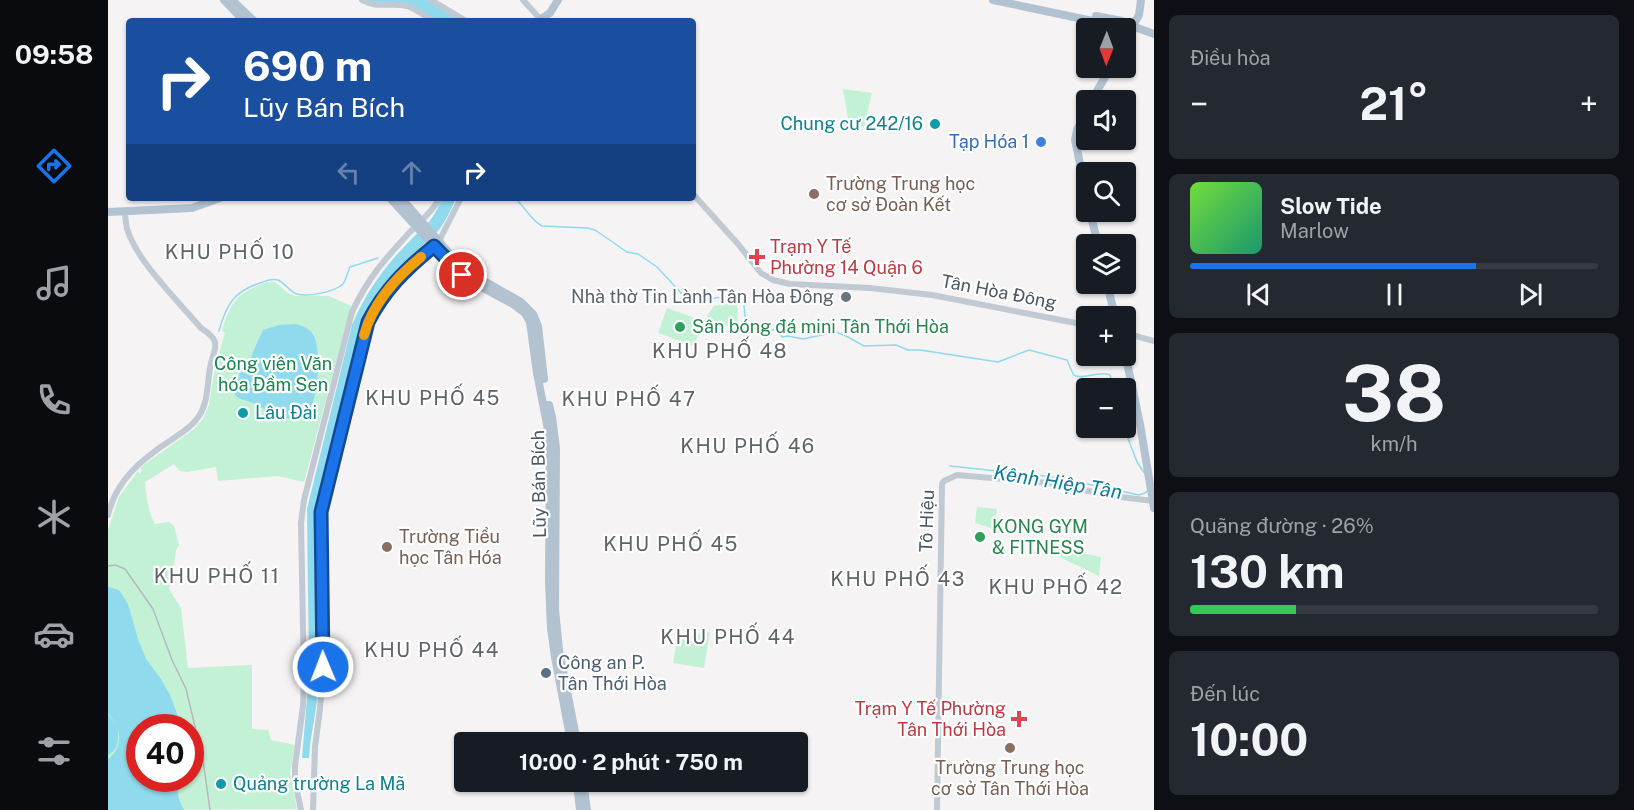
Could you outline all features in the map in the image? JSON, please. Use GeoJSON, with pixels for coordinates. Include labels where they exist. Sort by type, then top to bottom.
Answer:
{"type":"FeatureCollection","features":[{"type":"Feature","properties":{"kind":"main road"},"geometry":{"type":"LineString","coordinates":[[224,0],[241,18]]}},
{"type":"Feature","properties":{"kind":"main road"},"geometry":{"type":"LineString","coordinates":[[232,0],[251,18]]}},
{"type":"Feature","properties":{"kind":"main road"},"geometry":{"type":"LineString","coordinates":[[550,17],[558,0]]}},
{"type":"Feature","properties":{"kind":"main road"},"geometry":{"type":"LineString","coordinates":[[993,0],[1078,18]]}},
{"type":"Feature","properties":{"kind":"main road"},"geometry":{"type":"LineString","coordinates":[[1018,0],[1107,18]]}},
{"type":"Feature","properties":{"kind":"main road"},"geometry":{"type":"LineString","coordinates":[[1136,20],[1141,0]]}},
{"type":"Feature","properties":{"kind":"main road"},"geometry":{"type":"LineString","coordinates":[[1136,27],[1154,33]]}},
{"type":"Feature","properties":{"kind":"main road"},"geometry":{"type":"LineString","coordinates":[[108,212],[192,208],[212,201]]}},
{"type":"Feature","properties":{"kind":"main road"},"geometry":{"type":"LineString","coordinates":[[393,201],[420,224]]}},
{"type":"Feature","properties":{"kind":"main road"},"geometry":{"type":"LineString","coordinates":[[403,201],[435,242]]}},
{"type":"Feature","properties":{"kind":"main road","name":"Lũy Bán Bích"},"geometry":{"type":"LineString","coordinates":[[435,242],[462,275],[513,304],[525,313],[530,322],[550,440],[549,596],[551,628],[569,732]]}},
{"type":"Feature","properties":{"kind":"main road","name":"Lũy Bán Bích"},"geometry":{"type":"LineString","coordinates":[[435,242],[463,268],[483,282],[509,295],[530,310],[536,319],[542,372],[556,448],[555,609],[575,732]]}},
{"type":"Feature","properties":{"kind":"main road"},"geometry":{"type":"LineString","coordinates":[[1128,366],[1144,444],[1153,504]]}},
{"type":"Feature","properties":{"kind":"main road"},"geometry":{"type":"LineString","coordinates":[[578,792],[580,810]]}},
{"type":"Feature","properties":{"kind":"main road"},"geometry":{"type":"LineString","coordinates":[[584,792],[587,810]]}},
{"type":"Feature","properties":{"kind":"street"},"geometry":{"type":"LineString","coordinates":[[362,0],[378,6],[409,7],[428,18]]}},
{"type":"Feature","properties":{"kind":"street"},"geometry":{"type":"LineString","coordinates":[[431,0],[461,18]]}},
{"type":"Feature","properties":{"kind":"street"},"geometry":{"type":"LineString","coordinates":[[523,0],[538,18]]}},
{"type":"Feature","properties":{"kind":"street","name":"Tân Hòa Đông"},"geometry":{"type":"LineString","coordinates":[[696,198],[761,273],[773,280],[790,284],[903,291],[949,297],[1076,323]]}},
{"type":"Feature","properties":{"kind":"street"},"geometry":{"type":"LineString","coordinates":[[438,201],[431,212],[384,260],[371,277],[352,312],[304,500],[302,523],[304,680],[295,766],[295,782],[300,808],[313,807],[315,747],[323,679],[320,539],[322,506],[368,322],[376,305],[390,286],[435,242],[459,201]]}},
{"type":"Feature","properties":{"kind":"street"},"geometry":{"type":"LineString","coordinates":[[108,515],[117,491],[132,470],[198,418],[204,404],[216,345],[212,337],[200,327],[146,263],[129,234],[125,211]]}},
{"type":"Feature","properties":{"kind":"street"},"geometry":{"type":"LineString","coordinates":[[1136,336],[1154,341]]}},
{"type":"Feature","properties":{"kind":"street","name":"Tô Hiệu"},"geometry":{"type":"LineString","coordinates":[[937,810],[942,490],[944,481],[957,475],[1041,482],[1153,504]]}},
{"type":"Feature","properties":{"kind":"green space"},"geometry":{"type":"Polygon","coordinates":[[[843,89],[872,93],[864,126],[849,124],[843,89]]]}},
{"type":"Feature","properties":{"kind":"green space","name":"Công viên Văn hóa Đầm Sen"},"geometry":{"type":"Polygon","coordinates":[[[267,282],[275,282],[295,296],[329,296],[351,306],[304,482],[278,476],[218,481],[216,467],[187,472],[180,471],[174,464],[145,482],[149,509],[155,524],[169,522],[174,526],[179,545],[176,550],[169,589],[181,608],[188,668],[252,665],[252,729],[268,730],[271,740],[295,745],[290,774],[297,809],[108,810],[108,530],[119,497],[138,471],[140,474],[142,471],[140,468],[194,429],[203,419],[209,405],[215,367],[225,333],[222,331],[228,312],[236,300],[248,290],[267,282]]]}},
{"type":"Feature","properties":{"kind":"green space"},"geometry":{"type":"Polygon","coordinates":[[[735,302],[738,309],[737,330],[711,319],[707,320],[714,306],[735,302]]]}},
{"type":"Feature","properties":{"kind":"green space","name":"Sân bóng đá mini Tân Thới Hòa"},"geometry":{"type":"Polygon","coordinates":[[[667,308],[703,321],[694,346],[658,333],[667,308]]]}},
{"type":"Feature","properties":{"kind":"green space"},"geometry":{"type":"Polygon","coordinates":[[[977,507],[997,509],[994,529],[975,523],[977,507]]]}},
{"type":"Feature","properties":{"kind":"green space"},"geometry":{"type":"Polygon","coordinates":[[[1048,546],[1101,557],[1099,576],[1047,551],[1048,546]]]}},
{"type":"Feature","properties":{"kind":"green space"},"geometry":{"type":"Polygon","coordinates":[[[710,632],[704,668],[673,663],[677,639],[710,632]]]}},
{"type":"Feature","properties":{"kind":"water"},"geometry":{"type":"Polygon","coordinates":[[[367,0],[427,0],[457,18],[432,18],[410,5],[379,4],[367,0]]]}},
{"type":"Feature","properties":{"kind":"water"},"geometry":{"type":"Polygon","coordinates":[[[441,201],[455,201],[436,234],[386,284],[363,325],[318,500],[315,562],[318,691],[309,758],[302,758],[309,674],[307,509],[352,325],[367,295],[385,269],[434,215],[441,201]]]}},
{"type":"Feature","properties":{"kind":"water"},"geometry":{"type":"Polygon","coordinates":[[[295,324],[308,329],[314,336],[318,365],[316,390],[310,410],[305,415],[292,419],[278,416],[239,398],[235,395],[234,388],[236,379],[250,360],[263,330],[279,325],[295,324]]]}},
{"type":"Feature","properties":{"kind":"water"},"geometry":{"type":"Polygon","coordinates":[[[108,587],[119,590],[128,604],[146,659],[161,679],[177,714],[126,714],[126,792],[178,792],[184,810],[108,810],[108,759],[116,750],[119,738],[118,729],[116,747],[108,755],[108,714],[118,727],[108,713],[108,587]]]}},
{"type":"Feature","properties":{"kind":"waterway"},"geometry":{"type":"LineString","coordinates":[[518,201],[542,226],[595,230],[627,252],[638,254],[657,267],[683,295],[710,299],[743,295],[746,326],[757,330],[779,330],[782,337],[803,339],[836,332],[864,346],[896,345],[908,350],[998,362],[1029,350],[1067,360],[1077,377],[1106,374],[1111,378]]}},
{"type":"Feature","properties":{"kind":"waterway"},"geometry":{"type":"LineString","coordinates":[[219,331],[232,300],[251,286],[276,279],[297,294],[321,293],[343,284],[350,267],[378,258]]}},
{"type":"Feature","properties":{"kind":"waterway"},"geometry":{"type":"LineString","coordinates":[[1128,438],[1137,462],[1145,474]]}},
{"type":"Feature","properties":{"kind":"waterway","name":"Kênh Hiệp Tân"},"geometry":{"type":"LineString","coordinates":[[950,466],[1045,476],[1139,495],[1148,490]]}},
{"type":"Feature","properties":{"kind":"railway"},"geometry":{"type":"LineString","coordinates":[[108,566],[115,565],[125,569],[153,609],[172,660],[186,689],[203,760],[210,810]]}},
{"type":"Feature","properties":{"kind":"slow traffic"},"geometry":{"type":"LineString","coordinates":[[364,335],[376,305],[390,286],[421,257]]}},
{"type":"Feature","properties":{"kind":"place","name":"Chung cư 242/16"},"geometry":{"type":"Point","coordinates":[935,124]}},
{"type":"Feature","properties":{"kind":"place","name":"Tạp Hóa 1"},"geometry":{"type":"Point","coordinates":[1041,142]}},
{"type":"Feature","properties":{"kind":"place","name":"Trường Trung học cơ sở Đoàn Kết"},"geometry":{"type":"Point","coordinates":[814,194]}},
{"type":"Feature","properties":{"kind":"place","name":"Trạm Y Tế Phường 14 Quận 6"},"geometry":{"type":"Point","coordinates":[757,257]}},
{"type":"Feature","properties":{"kind":"place","name":"Nhà thờ Tin Lành Tân Hòa Đông"},"geometry":{"type":"Point","coordinates":[846,297]}},
{"type":"Feature","properties":{"kind":"place","name":"Sân bóng đá mini Tân Thới Hòa"},"geometry":{"type":"Point","coordinates":[680,327]}},
{"type":"Feature","properties":{"kind":"place","name":"Lâu Đài"},"geometry":{"type":"Point","coordinates":[243,413]}},
{"type":"Feature","properties":{"kind":"place","name":"KONG GYM & FITNESS"},"geometry":{"type":"Point","coordinates":[980,537]}},
{"type":"Feature","properties":{"kind":"place","name":"Trường Tiểu học Tân Hóa"},"geometry":{"type":"Point","coordinates":[387,547]}},
{"type":"Feature","properties":{"kind":"place","name":"Công an P. Tân Thới Hòa"},"geometry":{"type":"Point","coordinates":[546,673]}},
{"type":"Feature","properties":{"kind":"place","name":"Trạm Y Tế Phường Tân Thới Hòa"},"geometry":{"type":"Point","coordinates":[1019,719]}},
{"type":"Feature","properties":{"kind":"place","name":"Trường Trung học cơ sở Tân Thới Hòa"},"geometry":{"type":"Point","coordinates":[1010,748]}},
{"type":"Feature","properties":{"kind":"place","name":"Quảng trường La Mã"},"geometry":{"type":"Point","coordinates":[221,784]}},
{"type":"Feature","properties":{"kind":"district","name":"KHU PHỐ 10"},"geometry":{"type":"Point","coordinates":[230,252]}},
{"type":"Feature","properties":{"kind":"district","name":"KHU PHỐ 48"},"geometry":{"type":"Point","coordinates":[720,351]}},
{"type":"Feature","properties":{"kind":"district","name":"KHU PHỐ 45"},"geometry":{"type":"Point","coordinates":[433,398]}},
{"type":"Feature","properties":{"kind":"district","name":"KHU PHỐ 47"},"geometry":{"type":"Point","coordinates":[629,399]}},
{"type":"Feature","properties":{"kind":"district","name":"KHU PHỐ 46"},"geometry":{"type":"Point","coordinates":[748,446]}},
{"type":"Feature","properties":{"kind":"district","name":"KHU PHỐ 45"},"geometry":{"type":"Point","coordinates":[671,544]}},
{"type":"Feature","properties":{"kind":"district","name":"KHU PHỐ 11"},"geometry":{"type":"Point","coordinates":[217,576]}},
{"type":"Feature","properties":{"kind":"district","name":"KHU PHỐ 43"},"geometry":{"type":"Point","coordinates":[898,579]}},
{"type":"Feature","properties":{"kind":"district","name":"KHU PHỐ 42"},"geometry":{"type":"Point","coordinates":[1056,587]}},
{"type":"Feature","properties":{"kind":"district","name":"KHU PHỐ 44"},"geometry":{"type":"Point","coordinates":[728,637]}},
{"type":"Feature","properties":{"kind":"district","name":"KHU PHỐ 44"},"geometry":{"type":"Point","coordinates":[432,650]}},
{"type":"Feature","properties":{"kind":"route"},"geometry":{"type":"LineString","coordinates":[[323,667],[321,512],[368,322],[376,305],[390,286],[434,246],[462,275]]}}]}
